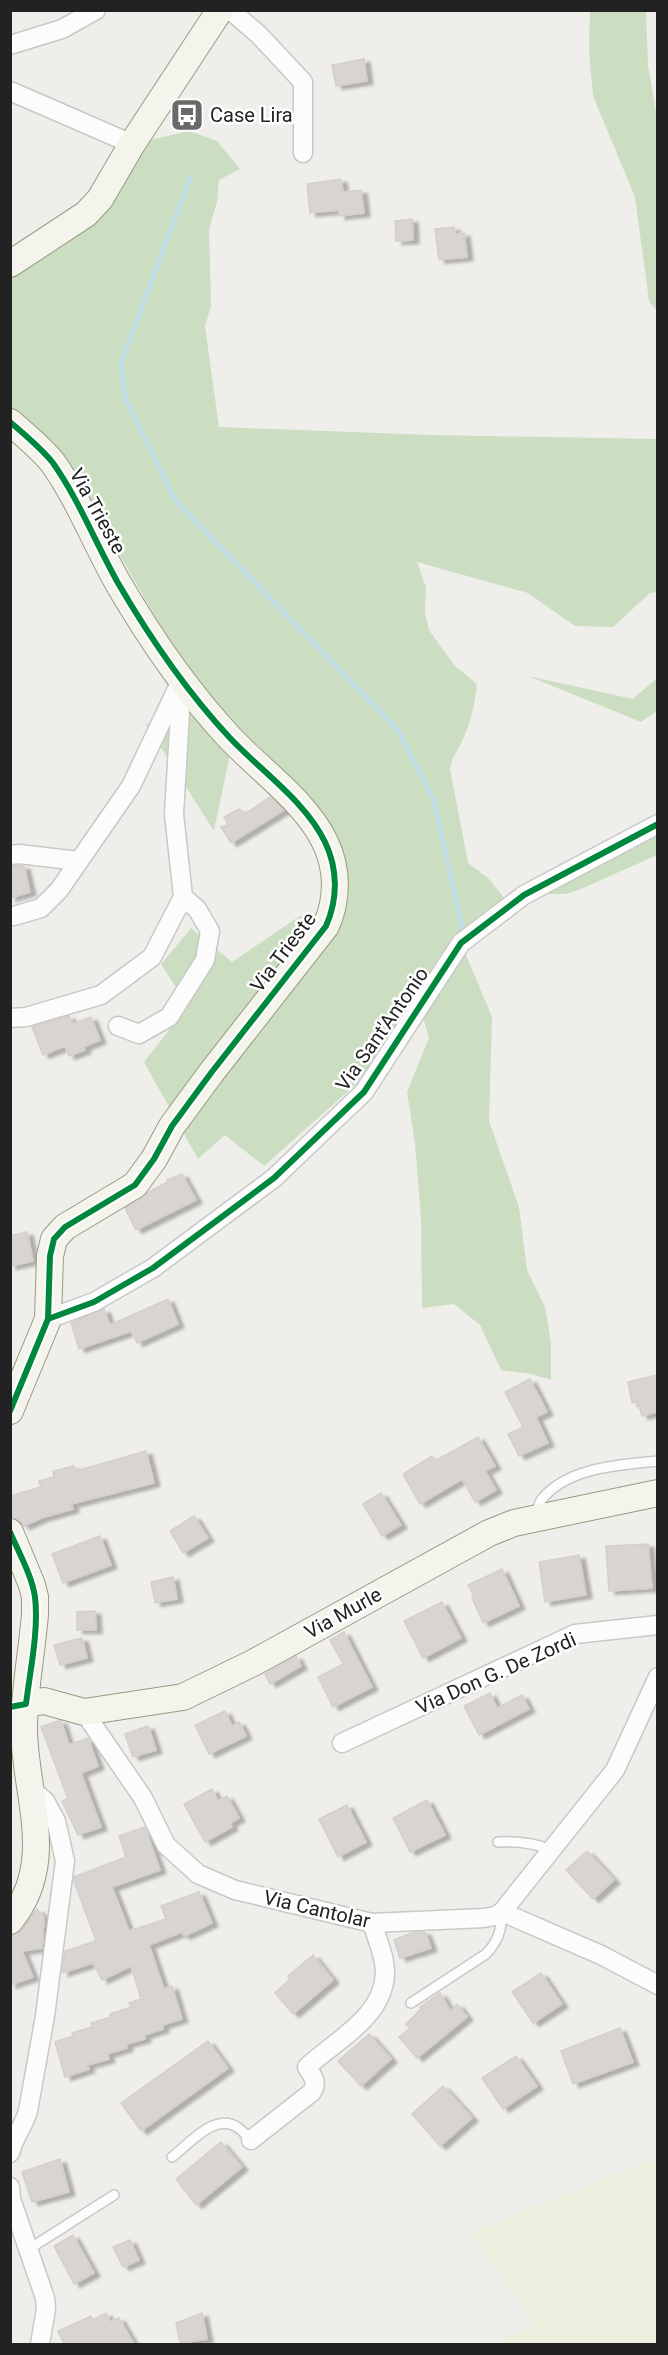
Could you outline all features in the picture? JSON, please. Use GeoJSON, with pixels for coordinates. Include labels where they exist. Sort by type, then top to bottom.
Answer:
{"type":"FeatureCollection","features":[{"type":"Feature","properties":{"kind":"street"},"geometry":{"type":"LineString","coordinates":[[10,45],[62,29],[96,10]]}},
{"type":"Feature","properties":{"kind":"street"},"geometry":{"type":"LineString","coordinates":[[10,264],[86,214],[106,191],[132,144],[220,10]]}},
{"type":"Feature","properties":{"kind":"street"},"geometry":{"type":"LineString","coordinates":[[230,10],[259,35],[303,82],[303,153]]}},
{"type":"Feature","properties":{"kind":"street"},"geometry":{"type":"LineString","coordinates":[[10,91],[132,144]]}},
{"type":"Feature","properties":{"kind":"street","name":"Via Trieste"},"geometry":{"type":"LineString","coordinates":[[10,422],[52,463],[67,486],[118,583],[168,662],[230,738],[311,818],[330,856],[335,899],[332,914],[321,933],[211,1072],[172,1126],[154,1159],[135,1185],[58,1232],[50,1256],[48,1319],[10,1412]]}},
{"type":"Feature","properties":{"kind":"street"},"geometry":{"type":"LineString","coordinates":[[10,916],[41,908],[59,890],[131,786],[182,679]]}},
{"type":"Feature","properties":{"kind":"street"},"geometry":{"type":"LineString","coordinates":[[10,1018],[26,1017],[101,995],[152,957],[183,897],[174,814],[182,679]]}},
{"type":"Feature","properties":{"kind":"street","name":"Via Sant'Antonio"},"geometry":{"type":"LineString","coordinates":[[48,1319],[94,1302],[153,1268],[274,1178],[364,1092],[461,943],[524,895],[657,824]]}},
{"type":"Feature","properties":{"kind":"street"},"geometry":{"type":"LineString","coordinates":[[10,855],[79,861]]}},
{"type":"Feature","properties":{"kind":"street"},"geometry":{"type":"LineString","coordinates":[[118,1026],[139,1034],[169,1017],[206,960],[210,931],[197,909],[183,897]]}},
{"type":"Feature","properties":{"kind":"street","name":"Via Murle"},"geometry":{"type":"LineString","coordinates":[[18,1705],[44,1701],[84,1712],[183,1697],[252,1663],[489,1533],[534,1518],[657,1493]]}},
{"type":"Feature","properties":{"kind":"street"},"geometry":{"type":"LineString","coordinates":[[10,1532],[35,1597],[35,1614],[18,1705],[37,1842],[37,1860],[29,1890],[10,1921]]}},
{"type":"Feature","properties":{"kind":"street","name":"Via Don G. De Zordi"},"geometry":{"type":"LineString","coordinates":[[342,1743],[575,1634],[657,1625]]}},
{"type":"Feature","properties":{"kind":"street"},"geometry":{"type":"LineString","coordinates":[[657,1677],[615,1770],[502,1912],[602,1955],[657,1985]]}},
{"type":"Feature","properties":{"kind":"street","name":"Via Cantolar"},"geometry":{"type":"LineString","coordinates":[[84,1712],[143,1798],[166,1845],[198,1875],[235,1890],[372,1923],[484,1918],[502,1912]]}},
{"type":"Feature","properties":{"kind":"street"},"geometry":{"type":"LineString","coordinates":[[10,2153],[14,2136],[24,2124],[28,2111],[45,2016],[65,1861],[56,1821],[45,1801],[30,1788]]}},
{"type":"Feature","properties":{"kind":"street"},"geometry":{"type":"LineString","coordinates":[[251,2140],[312,2092],[316,2085],[315,2080],[307,2067],[369,2015],[378,2001],[385,1973],[383,1956],[372,1923]]}},
{"type":"Feature","properties":{"kind":"street"},"geometry":{"type":"LineString","coordinates":[[10,2187],[11,2199],[45,2298],[46,2309],[40,2344]]}},
{"type":"Feature","properties":{"kind":"lane"},"geometry":{"type":"LineString","coordinates":[[534,1518],[541,1500],[568,1479],[593,1470],[657,1461]]}},
{"type":"Feature","properties":{"kind":"lane"},"geometry":{"type":"LineString","coordinates":[[498,1842],[514,1841],[536,1844],[552,1850]]}},
{"type":"Feature","properties":{"kind":"lane"},"geometry":{"type":"LineString","coordinates":[[411,2003],[486,1953],[496,1943],[500,1934],[502,1912]]}},
{"type":"Feature","properties":{"kind":"lane"},"geometry":{"type":"LineString","coordinates":[[172,2157],[211,2126],[221,2123],[237,2126],[251,2140]]}},
{"type":"Feature","properties":{"kind":"lane"},"geometry":{"type":"LineString","coordinates":[[29,2249],[114,2195]]}},
{"type":"Feature","properties":{"kind":"green space"},"geometry":{"type":"Polygon","coordinates":[[[590,11],[646,11],[648,65],[658,123],[657,311],[649,301],[635,197],[593,96],[589,51],[590,11]]]}},
{"type":"Feature","properties":{"kind":"green space"},"geometry":{"type":"Polygon","coordinates":[[[189,131],[217,141],[240,169],[219,180],[217,202],[209,229],[211,306],[205,326],[219,427],[431,435],[657,439],[657,592],[650,593],[613,627],[575,626],[528,593],[417,562],[426,587],[425,613],[429,630],[454,665],[477,684],[469,722],[450,769],[468,863],[488,878],[506,900],[484,914],[454,942],[412,1007],[355,1085],[264,1166],[225,1135],[198,1159],[144,1062],[188,1006],[161,964],[191,928],[232,962],[300,916],[335,910],[295,784],[256,743],[230,754],[214,831],[146,724],[205,712],[166,636],[92,506],[24,417],[11,408],[10,269],[90,216],[138,143],[189,131]]]}},
{"type":"Feature","properties":{"kind":"green space"},"geometry":{"type":"Polygon","coordinates":[[[528,676],[633,699],[657,678],[657,711],[641,722],[528,676]]]}},
{"type":"Feature","properties":{"kind":"green space"},"geometry":{"type":"Polygon","coordinates":[[[657,835],[657,855],[581,889],[566,894],[544,894],[657,835]]]}},
{"type":"Feature","properties":{"kind":"green space"},"geometry":{"type":"Polygon","coordinates":[[[464,950],[492,1017],[489,1121],[519,1207],[527,1270],[545,1307],[551,1343],[551,1380],[532,1374],[501,1370],[480,1325],[454,1304],[422,1308],[421,1219],[415,1143],[407,1092],[429,1038],[422,1014],[464,950]]]}},
{"type":"Feature","properties":{"kind":"green space"},"geometry":{"type":"Polygon","coordinates":[[[657,2158],[657,2344],[496,2344],[535,2323],[470,2233],[657,2158]]]}},
{"type":"Feature","properties":{"kind":"building"},"geometry":{"type":"Polygon","coordinates":[[[364,59],[367,81],[336,86],[332,65],[364,59]]]}},
{"type":"Feature","properties":{"kind":"building"},"geometry":{"type":"Polygon","coordinates":[[[341,179],[343,192],[361,190],[364,213],[339,216],[339,210],[310,213],[307,184],[341,179]]]}},
{"type":"Feature","properties":{"kind":"building"},"geometry":{"type":"Polygon","coordinates":[[[412,219],[413,240],[396,241],[395,221],[412,219]]]}},
{"type":"Feature","properties":{"kind":"building"},"geometry":{"type":"Polygon","coordinates":[[[454,227],[455,234],[464,233],[467,257],[439,260],[435,229],[454,227]]]}},
{"type":"Feature","properties":{"kind":"building"},"geometry":{"type":"Polygon","coordinates":[[[270,797],[284,810],[231,843],[221,827],[228,825],[224,817],[239,809],[245,814],[270,797]]]}},
{"type":"Feature","properties":{"kind":"building"},"geometry":{"type":"Polygon","coordinates":[[[10,866],[24,866],[30,892],[10,898],[10,866]]]}},
{"type":"Feature","properties":{"kind":"building"},"geometry":{"type":"Polygon","coordinates":[[[69,1016],[73,1024],[91,1017],[100,1040],[83,1047],[85,1050],[69,1056],[65,1046],[43,1055],[32,1027],[69,1016]]]}},
{"type":"Feature","properties":{"kind":"building"},"geometry":{"type":"Polygon","coordinates":[[[182,1174],[196,1200],[136,1230],[125,1208],[168,1182],[167,1180],[182,1174]]]}},
{"type":"Feature","properties":{"kind":"building"},"geometry":{"type":"Polygon","coordinates":[[[27,1232],[33,1261],[10,1266],[10,1236],[27,1232]]]}},
{"type":"Feature","properties":{"kind":"building"},"geometry":{"type":"Polygon","coordinates":[[[168,1299],[178,1324],[137,1343],[131,1331],[79,1349],[71,1323],[104,1309],[110,1325],[168,1299]]]}},
{"type":"Feature","properties":{"kind":"building"},"geometry":{"type":"Polygon","coordinates":[[[657,1375],[657,1412],[642,1416],[638,1402],[632,1403],[628,1382],[657,1375]]]}},
{"type":"Feature","properties":{"kind":"building"},"geometry":{"type":"Polygon","coordinates":[[[530,1379],[547,1412],[536,1417],[548,1443],[519,1456],[508,1434],[523,1427],[505,1392],[530,1379]]]}},
{"type":"Feature","properties":{"kind":"building"},"geometry":{"type":"Polygon","coordinates":[[[478,1437],[495,1466],[485,1471],[496,1490],[475,1502],[462,1479],[420,1504],[403,1474],[432,1456],[435,1461],[478,1437]]]}},
{"type":"Feature","properties":{"kind":"building"},"geometry":{"type":"Polygon","coordinates":[[[146,1451],[154,1483],[71,1504],[73,1509],[41,1518],[24,1526],[12,1517],[10,1496],[41,1487],[39,1481],[54,1477],[53,1471],[74,1466],[76,1471],[146,1451]]]}},
{"type":"Feature","properties":{"kind":"building"},"geometry":{"type":"Polygon","coordinates":[[[381,1493],[401,1525],[382,1536],[363,1504],[381,1493]]]}},
{"type":"Feature","properties":{"kind":"building"},"geometry":{"type":"Polygon","coordinates":[[[194,1516],[208,1538],[183,1553],[170,1531],[194,1516]]]}},
{"type":"Feature","properties":{"kind":"building"},"geometry":{"type":"Polygon","coordinates":[[[100,1536],[111,1565],[63,1583],[52,1554],[100,1536]]]}},
{"type":"Feature","properties":{"kind":"building"},"geometry":{"type":"Polygon","coordinates":[[[648,1544],[652,1588],[609,1591],[606,1546],[648,1544]]]}},
{"type":"Feature","properties":{"kind":"building"},"geometry":{"type":"Polygon","coordinates":[[[579,1555],[586,1595],[545,1602],[539,1562],[579,1555]]]}},
{"type":"Feature","properties":{"kind":"building"},"geometry":{"type":"Polygon","coordinates":[[[502,1569],[519,1606],[483,1623],[468,1585],[502,1569]]]}},
{"type":"Feature","properties":{"kind":"building"},"geometry":{"type":"Polygon","coordinates":[[[173,1577],[177,1599],[155,1603],[151,1582],[173,1577]]]}},
{"type":"Feature","properties":{"kind":"building"},"geometry":{"type":"Polygon","coordinates":[[[442,1602],[461,1638],[423,1658],[404,1621],[442,1602]]]}},
{"type":"Feature","properties":{"kind":"building"},"geometry":{"type":"Polygon","coordinates":[[[95,1611],[96,1630],[77,1630],[77,1612],[95,1611]]]}},
{"type":"Feature","properties":{"kind":"building"},"geometry":{"type":"Polygon","coordinates":[[[344,1632],[372,1687],[333,1707],[318,1677],[343,1664],[330,1640],[344,1632]]]}},
{"type":"Feature","properties":{"kind":"building"},"geometry":{"type":"Polygon","coordinates":[[[82,1638],[87,1658],[60,1665],[54,1645],[82,1638]]]}},
{"type":"Feature","properties":{"kind":"building"},"geometry":{"type":"Polygon","coordinates":[[[296,1656],[301,1666],[270,1684],[265,1674],[296,1656]]]}},
{"type":"Feature","properties":{"kind":"building"},"geometry":{"type":"Polygon","coordinates":[[[490,1693],[497,1708],[522,1695],[529,1709],[479,1735],[464,1706],[490,1693]]]}},
{"type":"Feature","properties":{"kind":"building"},"geometry":{"type":"Polygon","coordinates":[[[225,1711],[232,1726],[239,1722],[246,1736],[209,1754],[195,1725],[225,1711]]]}},
{"type":"Feature","properties":{"kind":"building"},"geometry":{"type":"Polygon","coordinates":[[[61,1721],[69,1745],[88,1738],[98,1766],[81,1773],[101,1827],[78,1835],[62,1801],[68,1799],[41,1727],[61,1721]]]}},
{"type":"Feature","properties":{"kind":"building"},"geometry":{"type":"Polygon","coordinates":[[[148,1726],[156,1750],[133,1757],[125,1734],[148,1726]]]}},
{"type":"Feature","properties":{"kind":"building"},"geometry":{"type":"Polygon","coordinates":[[[212,1789],[218,1801],[227,1796],[239,1818],[230,1823],[232,1827],[205,1842],[184,1804],[212,1789]]]}},
{"type":"Feature","properties":{"kind":"building"},"geometry":{"type":"Polygon","coordinates":[[[427,1800],[445,1835],[410,1852],[393,1818],[427,1800]]]}},
{"type":"Feature","properties":{"kind":"building"},"geometry":{"type":"Polygon","coordinates":[[[347,1805],[366,1842],[338,1857],[319,1819],[347,1805]]]}},
{"type":"Feature","properties":{"kind":"building"},"geometry":{"type":"Polygon","coordinates":[[[145,1827],[160,1870],[112,1887],[129,1931],[166,1919],[161,1906],[199,1892],[212,1923],[184,1936],[182,1932],[149,1945],[164,1989],[172,1986],[182,2019],[162,2025],[163,2029],[144,2035],[145,2039],[126,2044],[127,2048],[107,2054],[109,2059],[87,2065],[89,2069],[65,2077],[55,2042],[73,2036],[72,2033],[92,2027],[91,2023],[111,2017],[110,2014],[131,2007],[129,2003],[141,1999],[131,1966],[102,1980],[93,1963],[62,1973],[65,1951],[96,1941],[74,1877],[126,1857],[119,1836],[145,1827]]]}},
{"type":"Feature","properties":{"kind":"building"},"geometry":{"type":"Polygon","coordinates":[[[587,1851],[614,1880],[593,1899],[566,1870],[587,1851]]]}},
{"type":"Feature","properties":{"kind":"building"},"geometry":{"type":"Polygon","coordinates":[[[37,1909],[44,1917],[42,1948],[22,1951],[33,1977],[10,1985],[10,1936],[22,1930],[37,1909]]]}},
{"type":"Feature","properties":{"kind":"building"},"geometry":{"type":"Polygon","coordinates":[[[415,1932],[425,1932],[431,1948],[400,1958],[394,1940],[415,1932]]]}},
{"type":"Feature","properties":{"kind":"building"},"geometry":{"type":"Polygon","coordinates":[[[313,1955],[333,1980],[293,2014],[275,1993],[289,1980],[288,1976],[313,1955]]]}},
{"type":"Feature","properties":{"kind":"building"},"geometry":{"type":"Polygon","coordinates":[[[541,1973],[562,2004],[533,2023],[512,1992],[541,1973]]]}},
{"type":"Feature","properties":{"kind":"building"},"geometry":{"type":"Polygon","coordinates":[[[440,1993],[451,2012],[457,2004],[467,2017],[417,2058],[399,2037],[410,2028],[406,2024],[421,2009],[420,2007],[440,1993]]]}},
{"type":"Feature","properties":{"kind":"building"},"geometry":{"type":"Polygon","coordinates":[[[620,2028],[633,2062],[573,2084],[561,2051],[620,2028]]]}},
{"type":"Feature","properties":{"kind":"building"},"geometry":{"type":"Polygon","coordinates":[[[369,2034],[391,2059],[361,2086],[338,2061],[369,2034]]]}},
{"type":"Feature","properties":{"kind":"building"},"geometry":{"type":"Polygon","coordinates":[[[208,2041],[228,2068],[141,2131],[121,2103],[208,2041]]]}},
{"type":"Feature","properties":{"kind":"building"},"geometry":{"type":"Polygon","coordinates":[[[516,2056],[537,2086],[503,2109],[482,2078],[516,2056]]]}},
{"type":"Feature","properties":{"kind":"building"},"geometry":{"type":"Polygon","coordinates":[[[443,2086],[472,2118],[440,2146],[412,2114],[443,2086]]]}},
{"type":"Feature","properties":{"kind":"building"},"geometry":{"type":"Polygon","coordinates":[[[221,2142],[242,2167],[196,2205],[176,2179],[221,2142]]]}},
{"type":"Feature","properties":{"kind":"building"},"geometry":{"type":"Polygon","coordinates":[[[60,2159],[69,2192],[32,2202],[22,2172],[60,2159]]]}},
{"type":"Feature","properties":{"kind":"building"},"geometry":{"type":"Polygon","coordinates":[[[73,2235],[94,2273],[74,2284],[54,2246],[73,2235]]]}},
{"type":"Feature","properties":{"kind":"building"},"geometry":{"type":"Polygon","coordinates":[[[130,2240],[139,2260],[123,2267],[113,2247],[130,2240]]]}},
{"type":"Feature","properties":{"kind":"building"},"geometry":{"type":"Polygon","coordinates":[[[106,2313],[110,2322],[119,2318],[134,2344],[64,2344],[58,2331],[91,2316],[92,2320],[106,2313]]]}},
{"type":"Feature","properties":{"kind":"building"},"geometry":{"type":"Polygon","coordinates":[[[202,2313],[207,2339],[180,2343],[176,2323],[202,2313]]]}},
{"type":"Feature","properties":{"kind":"waterway"},"geometry":{"type":"LineString","coordinates":[[190,178],[121,363],[125,398],[175,500],[398,730],[434,801],[463,931]]}},
{"type":"Feature","properties":{"kind":"cycle path"},"geometry":{"type":"LineString","coordinates":[[10,422],[53,463],[71,492],[130,604],[184,683],[230,738],[295,800],[317,827],[329,852],[335,884],[333,905],[326,926],[211,1073],[172,1126],[154,1159],[135,1185],[65,1227],[54,1239],[50,1256],[48,1319],[10,1411]]}},
{"type":"Feature","properties":{"kind":"cycle path"},"geometry":{"type":"LineString","coordinates":[[48,1319],[94,1302],[153,1268],[274,1178],[364,1092],[461,943],[524,895],[658,824]]}},
{"type":"Feature","properties":{"kind":"cycle path"},"geometry":{"type":"LineString","coordinates":[[10,1532],[31,1581],[36,1610],[35,1637],[26,1704],[10,1707]]}},
{"type":"Feature","properties":{"kind":"place","name":"Case Lira"},"geometry":{"type":"Point","coordinates":[187,115]}}]}
